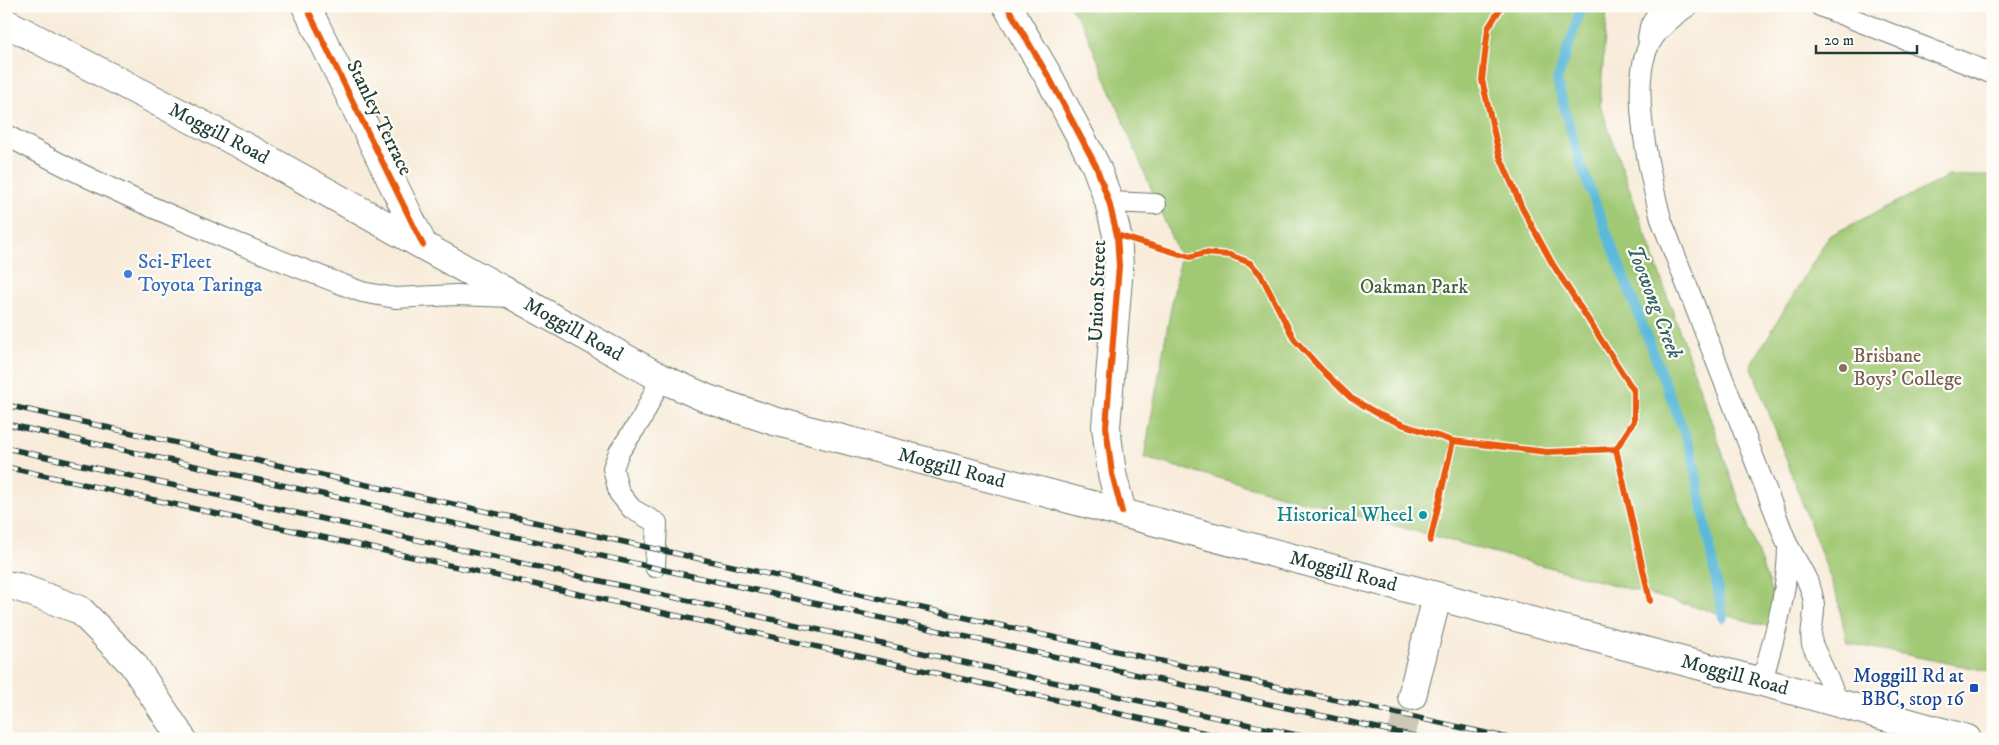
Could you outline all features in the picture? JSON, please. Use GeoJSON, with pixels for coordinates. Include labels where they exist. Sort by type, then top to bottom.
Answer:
{"type":"FeatureCollection","features":[{"type":"Feature","properties":{"kind":"main road","name":"Stanley Terrace"},"geometry":{"type":"LineString","coordinates":[[306,6],[423,244]]}},
{"type":"Feature","properties":{"kind":"main road","name":"Union Street"},"geometry":{"type":"LineString","coordinates":[[1007,6],[1050,79],[1096,166],[1109,202],[1117,235],[1119,266],[1106,427],[1112,474],[1122,512]]}},
{"type":"Feature","properties":{"kind":"main road","name":"Moggill Road"},"geometry":{"type":"LineString","coordinates":[[6,23],[253,151],[661,378],[708,399],[774,421],[1389,582],[1437,597],[1762,682],[1966,739]]}},
{"type":"Feature","properties":{"kind":"main road"},"geometry":{"type":"LineString","coordinates":[[6,585],[18,587],[80,610],[133,664],[182,739]]}},
{"type":"Feature","properties":{"kind":"main road"},"geometry":{"type":"LineString","coordinates":[[1412,696],[1437,597]]}},
{"type":"Feature","properties":{"kind":"lane"},"geometry":{"type":"LineString","coordinates":[[1660,6],[1650,27],[1642,89],[1649,167],[1662,219],[1786,540],[1813,595],[1814,607],[1811,640],[1839,703]]}},
{"type":"Feature","properties":{"kind":"lane"},"geometry":{"type":"LineString","coordinates":[[1645,57],[1656,34],[1688,6]]}},
{"type":"Feature","properties":{"kind":"lane"},"geometry":{"type":"LineString","coordinates":[[1820,6],[1993,74]]}},
{"type":"Feature","properties":{"kind":"lane"},"geometry":{"type":"LineString","coordinates":[[6,135],[72,170],[159,210],[362,292],[381,297],[395,298],[456,295],[514,297]]}},
{"type":"Feature","properties":{"kind":"lane"},"geometry":{"type":"LineString","coordinates":[[1109,202],[1156,204]]}},
{"type":"Feature","properties":{"kind":"lane"},"geometry":{"type":"LineString","coordinates":[[655,567],[657,523],[632,509],[619,493],[614,468],[619,452],[642,418],[661,378]]}},
{"type":"Feature","properties":{"kind":"lane"},"geometry":{"type":"LineString","coordinates":[[1762,682],[1786,588],[1788,563],[1786,540]]}},
{"type":"Feature","properties":{"kind":"green space","name":"Oakman Park"},"geometry":{"type":"Polygon","coordinates":[[[1070,6],[1607,6],[1600,105],[1785,631],[1144,458],[1180,258],[1084,27],[1070,6]]]}},
{"type":"Feature","properties":{"kind":"green space"},"geometry":{"type":"Polygon","coordinates":[[[1949,176],[1993,176],[1993,672],[1847,643],[1837,596],[1751,365],[1829,236],[1949,176]]]}},
{"type":"Feature","properties":{"kind":"waterway","name":"Toowong Creek"},"geometry":{"type":"LineString","coordinates":[[1582,6],[1557,81],[1580,163],[1692,453],[1723,617]]}},
{"type":"Feature","properties":{"kind":"tunnel"},"geometry":{"type":"LineString","coordinates":[[1400,739],[1412,696]]}},
{"type":"Feature","properties":{"kind":"railway"},"geometry":{"type":"LineString","coordinates":[[6,405],[1513,739]]}},
{"type":"Feature","properties":{"kind":"railway"},"geometry":{"type":"LineString","coordinates":[[6,424],[1427,739]]}},
{"type":"Feature","properties":{"kind":"railway"},"geometry":{"type":"LineString","coordinates":[[6,448],[1315,739]]}},
{"type":"Feature","properties":{"kind":"railway"},"geometry":{"type":"LineString","coordinates":[[6,467],[1233,739]]}},
{"type":"Feature","properties":{"kind":"cycle path"},"geometry":{"type":"LineString","coordinates":[[306,6],[423,245]]}},
{"type":"Feature","properties":{"kind":"cycle path"},"geometry":{"type":"LineString","coordinates":[[1007,6],[1050,79],[1096,166],[1109,202],[1117,235],[1119,266],[1106,427],[1112,474],[1122,512]]}},
{"type":"Feature","properties":{"kind":"cycle path"},"geometry":{"type":"LineString","coordinates":[[1117,235],[1190,257],[1204,253],[1230,255],[1250,263],[1261,275],[1294,339],[1351,398],[1380,415],[1453,441],[1547,452],[1616,449],[1634,421],[1634,391],[1552,263],[1522,208],[1499,154],[1482,80],[1488,28],[1502,6]]}},
{"type":"Feature","properties":{"kind":"cycle path"},"geometry":{"type":"LineString","coordinates":[[1430,541],[1453,441]]}},
{"type":"Feature","properties":{"kind":"cycle path"},"geometry":{"type":"LineString","coordinates":[[1616,449],[1650,601]]}},
{"type":"Feature","properties":{"kind":"place","name":"Sci-Fleet Toyota Taringa"},"geometry":{"type":"Point","coordinates":[128,274]}},
{"type":"Feature","properties":{"kind":"place","name":"Brisbane Boys' College"},"geometry":{"type":"Point","coordinates":[1843,368]}},
{"type":"Feature","properties":{"kind":"place","name":"Historical Wheel"},"geometry":{"type":"Point","coordinates":[1423,515]}},
{"type":"Feature","properties":{"kind":"place","name":"Moggill Rd at BBC, stop 16"},"geometry":{"type":"Point","coordinates":[1974,688]}}]}
